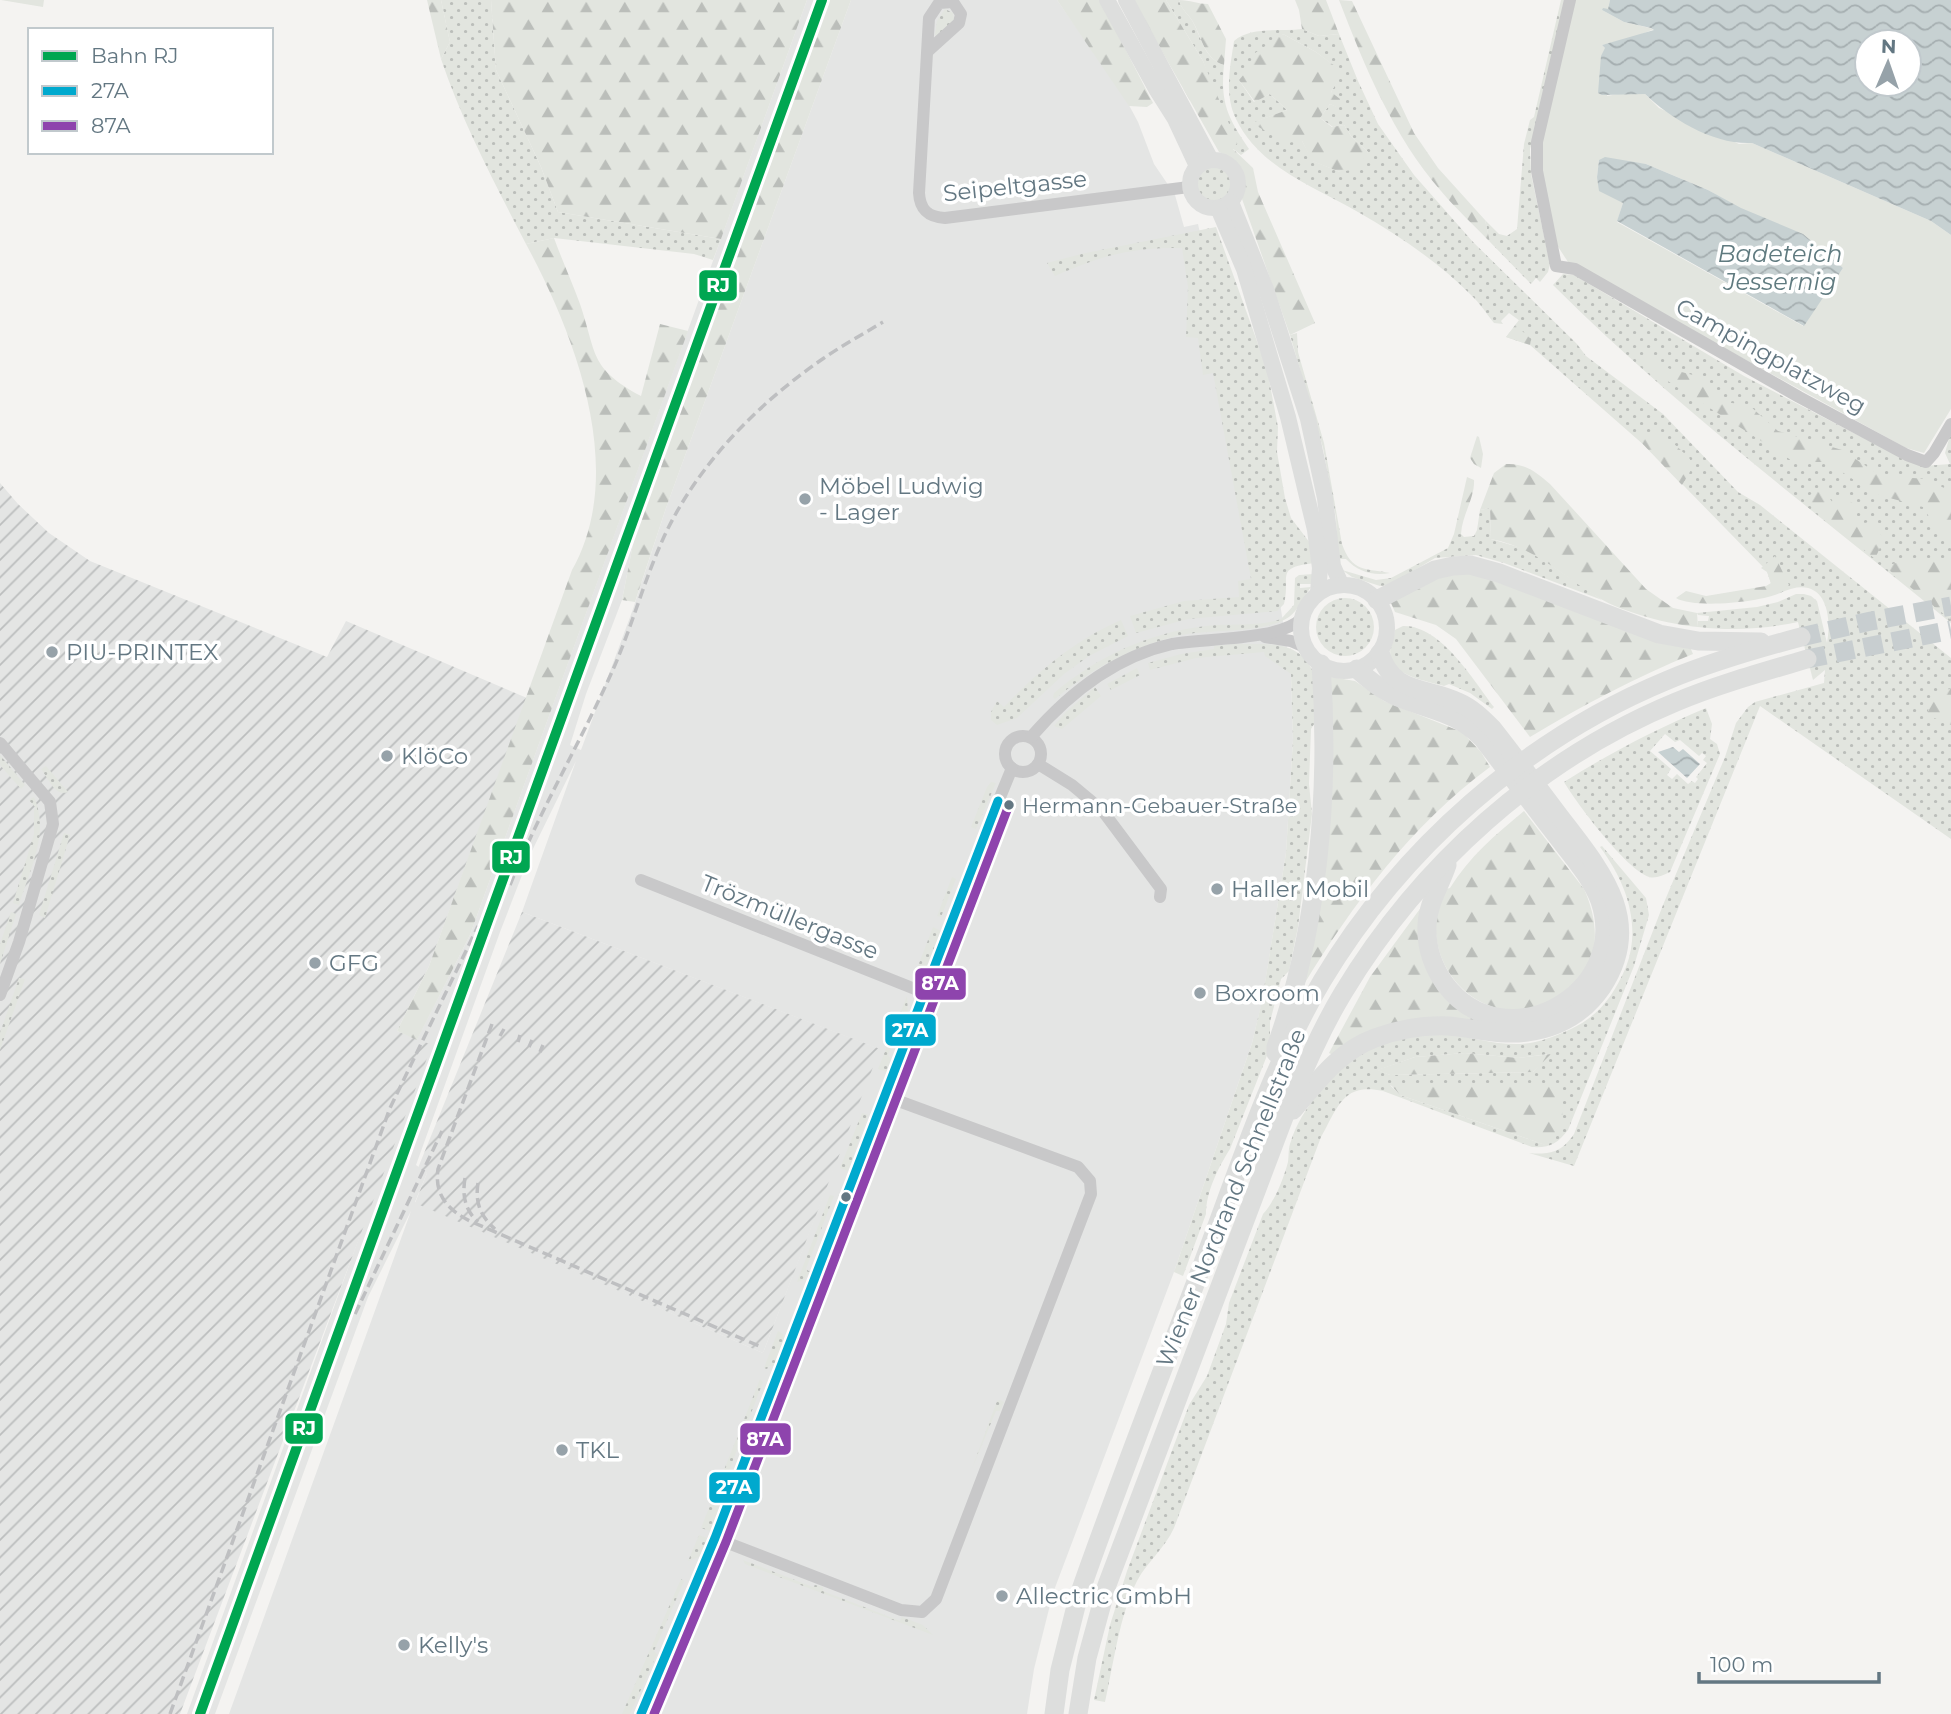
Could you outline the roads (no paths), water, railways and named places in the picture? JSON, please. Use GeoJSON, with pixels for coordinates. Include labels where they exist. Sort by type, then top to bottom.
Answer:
{"type":"FeatureCollection","features":[{"type":"Feature","properties":{"kind":"highway","name":"Wiener Nordrand Schnellstraße"},"geometry":{"type":"LineString","coordinates":[[1054,1714],[1068,1634],[1092,1558],[1278,1071],[1321,982],[1351,936],[1410,864],[1478,797],[1550,743],[1630,698],[1700,668],[1792,640],[1698,641],[1659,634],[1499,573],[1470,565],[1435,570],[1377,600]]}},
{"type":"Feature","properties":{"kind":"highway"},"geometry":{"type":"LineString","coordinates":[[1283,1121],[1328,1069],[1373,1038],[1408,1028],[1430,1026],[1511,1033],[1543,1029],[1573,1016],[1599,991],[1617,950],[1619,935],[1616,904],[1611,888],[1594,862],[1539,800],[1505,756],[1493,729],[1468,707],[1393,678],[1380,653]]}},
{"type":"Feature","properties":{"kind":"highway","name":"Wiener Nordrand Schnellstraße"},"geometry":{"type":"LineString","coordinates":[[1078,1714],[1090,1646],[1112,1573],[1283,1121],[1319,1037],[1342,995],[1390,923],[1451,854],[1492,816],[1564,762],[1604,738],[1674,703],[1711,688],[1807,659]]}},
{"type":"Feature","properties":{"kind":"highway"},"geometry":{"type":"LineString","coordinates":[[1278,1071],[1276,1047],[1299,971],[1316,857],[1324,764],[1321,664]]}},
{"type":"Feature","properties":{"kind":"highway"},"geometry":{"type":"LineString","coordinates":[[1357,669],[1377,686],[1396,697],[1460,719],[1505,756]]}},
{"type":"Feature","properties":{"kind":"highway"},"geometry":{"type":"LineString","coordinates":[[1451,854],[1431,903],[1427,940],[1434,966],[1451,992],[1472,1008],[1495,1017],[1537,1016],[1568,1002],[1588,981],[1600,958],[1604,939],[1602,910],[1588,879],[1539,800]]}},
{"type":"Feature","properties":{"kind":"main road"},"geometry":{"type":"LineString","coordinates":[[1107,0],[1175,119],[1204,163]]}},
{"type":"Feature","properties":{"kind":"main road"},"geometry":{"type":"LineString","coordinates":[[1126,0],[1204,163]]}},
{"type":"Feature","properties":{"kind":"main road"},"geometry":{"type":"LineString","coordinates":[[1204,163],[1226,163],[1236,174],[1238,189],[1225,205],[1203,206],[1196,201],[1189,187],[1191,176],[1204,163]]}},
{"type":"Feature","properties":{"kind":"main road"},"geometry":{"type":"LineString","coordinates":[[1225,205],[1266,289],[1308,419],[1325,498],[1333,566],[1341,584]]}},
{"type":"Feature","properties":{"kind":"main road"},"geometry":{"type":"LineString","coordinates":[[1225,205],[1294,440],[1315,530],[1320,568],[1318,593]]}},
{"type":"Feature","properties":{"kind":"main road"},"geometry":{"type":"LineString","coordinates":[[1341,584],[1367,591],[1384,610],[1387,622],[1385,643],[1380,653],[1357,669],[1344,671],[1321,664],[1307,648],[1301,632],[1302,618],[1318,593],[1341,584]]}},
{"type":"Feature","properties":{"kind":"street","name":"Campingplatzweg"},"geometry":{"type":"LineString","coordinates":[[1570,0],[1536,142],[1537,171],[1556,266],[1576,269],[1799,397],[1907,455],[1926,462],[1951,424]]}},
{"type":"Feature","properties":{"kind":"street","name":"Seipeltgasse"},"geometry":{"type":"LineString","coordinates":[[928,51],[919,193],[923,209],[928,215],[945,218],[1189,187]]}},
{"type":"Feature","properties":{"kind":"street"},"geometry":{"type":"LineString","coordinates":[[1031,737],[1073,694],[1095,677],[1138,655],[1182,643],[1254,636],[1293,626],[1302,618]]}},
{"type":"Feature","properties":{"kind":"street"},"geometry":{"type":"LineString","coordinates":[[1254,636],[1291,641],[1307,648]]}},
{"type":"Feature","properties":{"kind":"street"},"geometry":{"type":"LineString","coordinates":[[1018,736],[1031,737],[1040,746],[1041,758],[1038,764],[1024,772],[1012,768],[1005,758],[1007,745],[1018,736]]}},
{"type":"Feature","properties":{"kind":"street"},"geometry":{"type":"LineString","coordinates":[[0,743],[50,802],[53,824],[19,942],[0,995]]}},
{"type":"Feature","properties":{"kind":"street"},"geometry":{"type":"LineString","coordinates":[[1038,764],[1072,785],[1102,810],[1161,889],[1160,897]]}},
{"type":"Feature","properties":{"kind":"street"},"geometry":{"type":"LineString","coordinates":[[641,1714],[715,1538],[975,857],[1012,768]]}},
{"type":"Feature","properties":{"kind":"street","name":"Trözmüllergasse"},"geometry":{"type":"LineString","coordinates":[[640,880],[925,993]]}},
{"type":"Feature","properties":{"kind":"street"},"geometry":{"type":"LineString","coordinates":[[715,1538],[901,1610],[922,1612],[936,1599],[1091,1194],[1090,1181],[1078,1167],[885,1096]]}},
{"type":"Feature","properties":{"kind":"water"},"geometry":{"type":"Polygon","coordinates":[[[1610,0],[1951,0],[1951,235],[1931,221],[1752,143],[1723,140],[1694,129],[1645,94],[1598,93],[1601,56],[1605,48],[1602,45],[1654,30],[1624,22],[1602,10],[1608,9],[1610,0]]]}},
{"type":"Feature","properties":{"kind":"water","name":"Badeteich Jessernig"},"geometry":{"type":"Polygon","coordinates":[[[1605,157],[1646,164],[1803,234],[1843,268],[1804,326],[1617,221],[1623,203],[1599,191],[1599,160],[1605,157]]]}},
{"type":"Feature","properties":{"kind":"water"},"geometry":{"type":"Polygon","coordinates":[[[1673,747],[1679,752],[1683,749],[1700,764],[1687,778],[1658,752],[1673,747]]]}},
{"type":"Feature","properties":{"kind":"tunnel"},"geometry":{"type":"LineString","coordinates":[[1801,637],[1951,606]]}},
{"type":"Feature","properties":{"kind":"tunnel"},"geometry":{"type":"LineString","coordinates":[[1807,659],[1951,630]]}},
{"type":"Feature","properties":{"kind":"railway"},"geometry":{"type":"LineString","coordinates":[[510,885],[611,674],[663,539],[693,486],[731,438],[776,395],[824,358],[883,322]]}},
{"type":"Feature","properties":{"kind":"railway"},"geometry":{"type":"LineString","coordinates":[[170,1714],[390,1108],[478,926]]}},
{"type":"Feature","properties":{"kind":"railway"},"geometry":{"type":"LineString","coordinates":[[492,1024],[438,1169],[438,1187],[445,1202],[456,1213],[472,1222],[759,1346]]}},
{"type":"Feature","properties":{"kind":"railway"},"geometry":{"type":"LineString","coordinates":[[500,1036],[504,1029]]}},
{"type":"Feature","properties":{"kind":"railway"},"geometry":{"type":"LineString","coordinates":[[518,1042],[520,1035]]}},
{"type":"Feature","properties":{"kind":"railway"},"geometry":{"type":"LineString","coordinates":[[529,1047],[532,1040]]}},
{"type":"Feature","properties":{"kind":"railway"},"geometry":{"type":"LineString","coordinates":[[540,1052],[543,1045]]}},
{"type":"Feature","properties":{"kind":"railway"},"geometry":{"type":"LineString","coordinates":[[355,1314],[442,1131]]}},
{"type":"Feature","properties":{"kind":"railway"},"geometry":{"type":"LineString","coordinates":[[465,1178],[466,1202],[470,1213],[478,1222]]}},
{"type":"Feature","properties":{"kind":"railway"},"geometry":{"type":"LineString","coordinates":[[478,1183],[480,1208],[495,1229]]}},
{"type":"Feature","properties":{"kind":"rail line","name":"RJ"},"geometry":{"type":"LineString","coordinates":[[200,1714],[822,0]]}},
{"type":"Feature","properties":{"kind":"place","name":"Möbel Ludwig - Lager"},"geometry":{"type":"Point","coordinates":[805,499]}},
{"type":"Feature","properties":{"kind":"place","name":"PIU-PRINTEX"},"geometry":{"type":"Point","coordinates":[52,652]}},
{"type":"Feature","properties":{"kind":"place","name":"KlöCo"},"geometry":{"type":"Point","coordinates":[387,756]}},
{"type":"Feature","properties":{"kind":"place","name":"Hermann-Gebauer-Straße"},"geometry":{"type":"Point","coordinates":[1009,805]}},
{"type":"Feature","properties":{"kind":"place","name":"Haller Mobil"},"geometry":{"type":"Point","coordinates":[1217,889]}},
{"type":"Feature","properties":{"kind":"place","name":"GFG"},"geometry":{"type":"Point","coordinates":[315,963]}},
{"type":"Feature","properties":{"kind":"place","name":"Boxroom"},"geometry":{"type":"Point","coordinates":[1200,993]}},
{"type":"Feature","properties":{"kind":"place","name":"TKL"},"geometry":{"type":"Point","coordinates":[562,1450]}},
{"type":"Feature","properties":{"kind":"place","name":"Allectric GmbH"},"geometry":{"type":"Point","coordinates":[1002,1596]}},
{"type":"Feature","properties":{"kind":"place","name":"Kelly's"},"geometry":{"type":"Point","coordinates":[404,1645]}}]}
